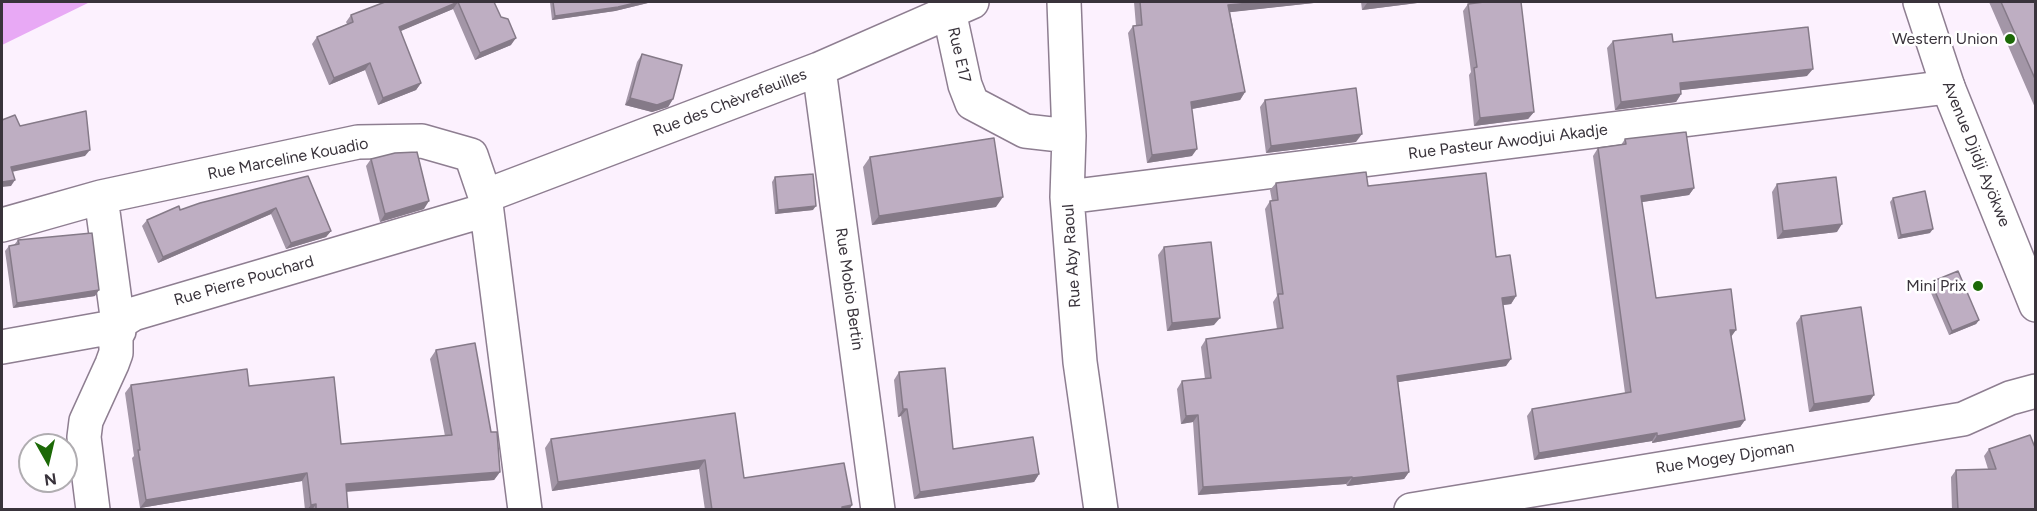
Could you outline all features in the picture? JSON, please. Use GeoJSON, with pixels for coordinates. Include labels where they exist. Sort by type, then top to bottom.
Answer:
{"type":"FeatureCollection","features":[{"type":"Feature","properties":{"kind":"street","name":"Rue Aby Raoul"},"geometry":{"type":"LineString","coordinates":[[1064,2],[1069,136],[1067,197],[1080,362],[1101,510]]}},
{"type":"Feature","properties":{"kind":"street","name":"Avenue Djidji Ayökwe"},"geometry":{"type":"LineString","coordinates":[[1920,2],[1948,87],[2036,305]]}},
{"type":"Feature","properties":{"kind":"street","name":"Rue E17"},"geometry":{"type":"LineString","coordinates":[[961,6],[965,85],[972,103],[1025,131],[1069,136]]}},
{"type":"Feature","properties":{"kind":"street","name":"Rue des Chèvrefeuilles"},"geometry":{"type":"LineString","coordinates":[[486,203],[819,69],[961,6]]}},
{"type":"Feature","properties":{"kind":"street","name":"Rue Mobio Bertin"},"geometry":{"type":"LineString","coordinates":[[819,69],[878,510]]}},
{"type":"Feature","properties":{"kind":"street","name":"Rue Pasteur Awodjui Akadje"},"geometry":{"type":"LineString","coordinates":[[1067,197],[1948,87]]}},
{"type":"Feature","properties":{"kind":"street","name":"Rue Marceline Kouadio"},"geometry":{"type":"LineString","coordinates":[[2,225],[101,197],[358,142],[422,141],[471,155],[486,203],[525,510]]}},
{"type":"Feature","properties":{"kind":"street"},"geometry":{"type":"LineString","coordinates":[[93,510],[84,438],[86,422],[116,353],[116,335],[119,326],[101,197]]}},
{"type":"Feature","properties":{"kind":"street","name":"Rue Pierre Pouchard"},"geometry":{"type":"LineString","coordinates":[[2,347],[119,326],[122,321],[133,314],[486,203]]}},
{"type":"Feature","properties":{"kind":"street","name":"Rue Mogey Djoman"},"geometry":{"type":"LineString","coordinates":[[1411,510],[1964,419],[2010,398],[2036,391]]}},
{"type":"Feature","properties":{"kind":"shaded area"},"geometry":{"type":"Polygon","coordinates":[[[2,2],[90,2],[2,45],[2,2]]]}},
{"type":"Feature","properties":{"kind":"building"},"geometry":{"type":"Polygon","coordinates":[[[385,2],[458,2],[399,27],[421,83],[383,98],[370,63],[334,78],[317,37],[353,22],[351,15],[385,2]]]}},
{"type":"Feature","properties":{"kind":"building"},"geometry":{"type":"Polygon","coordinates":[[[458,2],[494,2],[501,17],[508,19],[516,38],[480,53],[458,2]]]}},
{"type":"Feature","properties":{"kind":"building"},"geometry":{"type":"Polygon","coordinates":[[[553,2],[639,2],[555,16],[553,2]]]}},
{"type":"Feature","properties":{"kind":"building"},"geometry":{"type":"Polygon","coordinates":[[[1140,2],[1262,2],[1228,5],[1245,92],[1191,102],[1197,149],[1152,155],[1133,26],[1142,25],[1140,2]]]}},
{"type":"Feature","properties":{"kind":"building"},"geometry":{"type":"Polygon","coordinates":[[[1521,2],[1534,112],[1480,118],[1474,68],[1477,67],[1468,4],[1521,2]]]}},
{"type":"Feature","properties":{"kind":"building"},"geometry":{"type":"Polygon","coordinates":[[[2001,2],[2036,2],[2036,81],[2001,2]]]}},
{"type":"Feature","properties":{"kind":"building"},"geometry":{"type":"Polygon","coordinates":[[[1808,27],[1813,69],[1680,83],[1681,94],[1621,102],[1613,41],[1672,34],[1673,42],[1808,27]]]}},
{"type":"Feature","properties":{"kind":"building"},"geometry":{"type":"Polygon","coordinates":[[[642,54],[682,65],[673,99],[657,105],[630,98],[642,54]]]}},
{"type":"Feature","properties":{"kind":"building"},"geometry":{"type":"Polygon","coordinates":[[[1356,88],[1362,134],[1271,146],[1265,100],[1356,88]]]}},
{"type":"Feature","properties":{"kind":"building"},"geometry":{"type":"Polygon","coordinates":[[[86,111],[90,150],[11,167],[15,180],[2,182],[2,120],[15,115],[20,126],[86,111]]]}},
{"type":"Feature","properties":{"kind":"building"},"geometry":{"type":"Polygon","coordinates":[[[1686,132],[1694,188],[1641,196],[1656,298],[1731,289],[1736,330],[1730,330],[1745,420],[1657,436],[1657,433],[1539,453],[1532,409],[1631,392],[1598,148],[1626,144],[1625,139],[1686,132]]]}},
{"type":"Feature","properties":{"kind":"building"},"geometry":{"type":"Polygon","coordinates":[[[994,138],[1003,197],[879,216],[870,157],[994,138]]]}},
{"type":"Feature","properties":{"kind":"building"},"geometry":{"type":"Polygon","coordinates":[[[417,152],[429,201],[385,214],[371,159],[395,153],[417,152]]]}},
{"type":"Feature","properties":{"kind":"building"},"geometry":{"type":"Polygon","coordinates":[[[1366,172],[1368,186],[1486,173],[1496,257],[1510,255],[1516,296],[1502,298],[1511,359],[1397,376],[1409,472],[1352,478],[1203,487],[1198,415],[1186,416],[1182,381],[1211,378],[1206,339],[1283,328],[1278,294],[1283,294],[1270,201],[1278,200],[1276,183],[1366,172]]]}},
{"type":"Feature","properties":{"kind":"building"},"geometry":{"type":"Polygon","coordinates":[[[813,174],[816,206],[778,210],[775,177],[813,174]]]}},
{"type":"Feature","properties":{"kind":"building"},"geometry":{"type":"Polygon","coordinates":[[[308,176],[331,231],[291,243],[276,208],[163,257],[147,220],[179,206],[180,210],[308,176]]]}},
{"type":"Feature","properties":{"kind":"building"},"geometry":{"type":"Polygon","coordinates":[[[1836,177],[1842,224],[1783,231],[1777,184],[1836,177]]]}},
{"type":"Feature","properties":{"kind":"building"},"geometry":{"type":"Polygon","coordinates":[[[1925,191],[1933,229],[1901,235],[1893,198],[1925,191]]]}},
{"type":"Feature","properties":{"kind":"building"},"geometry":{"type":"Polygon","coordinates":[[[92,233],[99,290],[17,303],[9,246],[19,244],[18,240],[92,233]]]}},
{"type":"Feature","properties":{"kind":"building"},"geometry":{"type":"Polygon","coordinates":[[[1211,242],[1220,318],[1172,323],[1164,247],[1211,242]]]}},
{"type":"Feature","properties":{"kind":"building"},"geometry":{"type":"Polygon","coordinates":[[[1958,271],[1979,320],[1952,331],[1931,282],[1958,271]]]}},
{"type":"Feature","properties":{"kind":"building"},"geometry":{"type":"Polygon","coordinates":[[[1861,307],[1874,395],[1814,404],[1801,316],[1861,307]]]}},
{"type":"Feature","properties":{"kind":"building"},"geometry":{"type":"Polygon","coordinates":[[[475,343],[491,432],[497,432],[500,472],[346,484],[348,510],[316,510],[316,504],[311,505],[307,473],[146,500],[131,385],[247,369],[249,386],[334,377],[341,444],[452,435],[436,350],[475,343]]]}},
{"type":"Feature","properties":{"kind":"building"},"geometry":{"type":"Polygon","coordinates":[[[945,368],[953,449],[1033,437],[1039,474],[920,492],[907,409],[903,409],[899,372],[945,368]]]}},
{"type":"Feature","properties":{"kind":"building"},"geometry":{"type":"Polygon","coordinates":[[[735,413],[744,478],[844,463],[852,505],[842,507],[842,510],[712,510],[705,460],[558,482],[551,439],[735,413]]]}},
{"type":"Feature","properties":{"kind":"building"},"geometry":{"type":"Polygon","coordinates":[[[2030,435],[2036,450],[2036,510],[1958,510],[1956,470],[1996,469],[1989,449],[2030,435]]]}},
{"type":"Feature","properties":{"kind":"place","name":"Western Union"},"geometry":{"type":"Point","coordinates":[2010,39]}},
{"type":"Feature","properties":{"kind":"place","name":"Mini Prix"},"geometry":{"type":"Point","coordinates":[1978,286]}}]}
